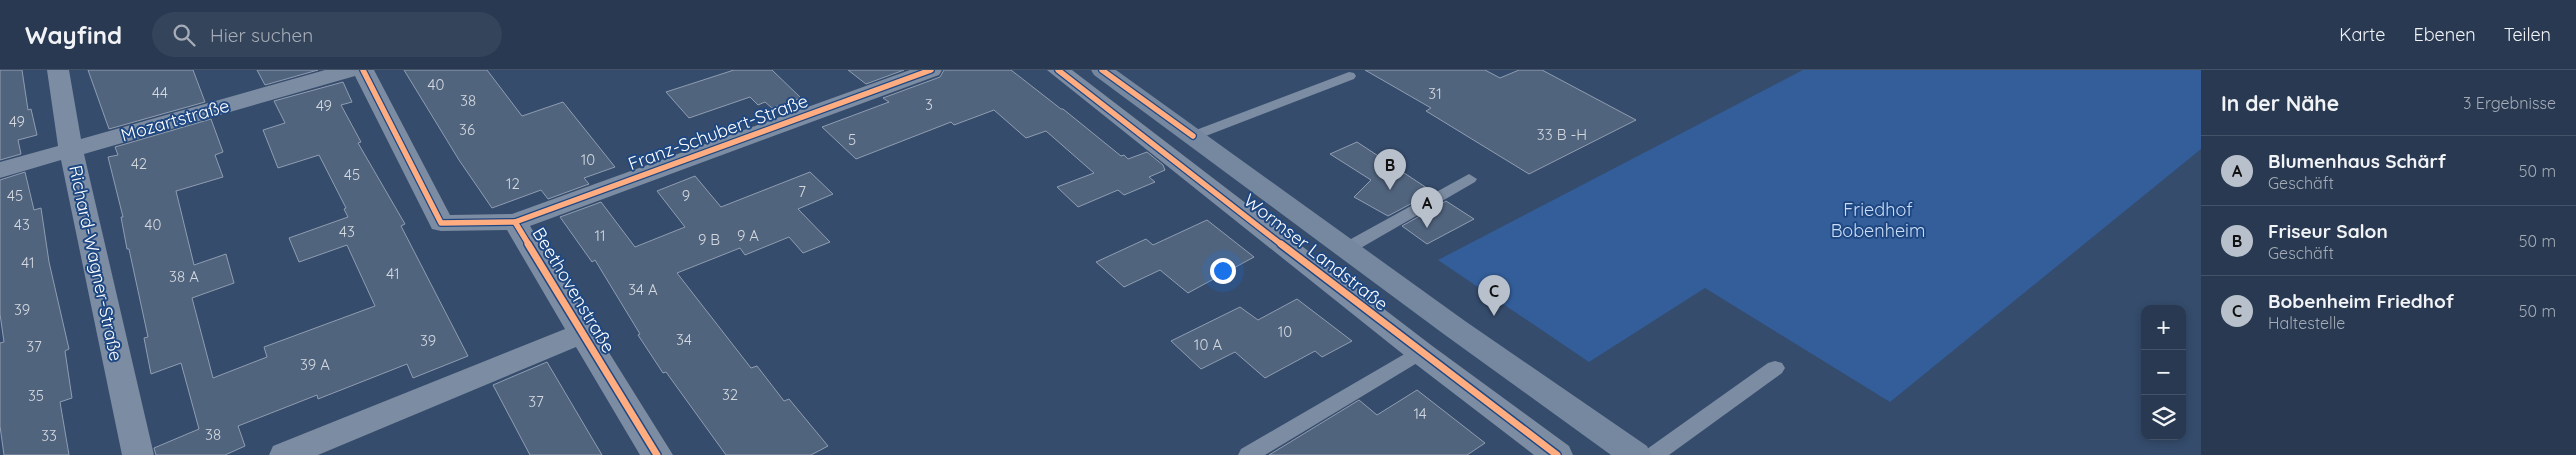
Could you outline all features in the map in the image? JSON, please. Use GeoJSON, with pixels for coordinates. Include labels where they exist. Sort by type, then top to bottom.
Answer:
{"type":"FeatureCollection","features":[{"type":"Feature","properties":{"kind":"main road","name":"Wormser Landstraße"},"geometry":{"type":"LineString","coordinates":[[1102,70],[1346,249],[1635,455]]}},
{"type":"Feature","properties":{"kind":"street","name":"Richard-Wagner-Straße"},"geometry":{"type":"LineString","coordinates":[[58,70],[71,149],[136,454]]}},
{"type":"Feature","properties":{"kind":"street","name":"Mozartstraße"},"geometry":{"type":"LineString","coordinates":[[0,170],[350,70]]}},
{"type":"Feature","properties":{"kind":"street","name":"Beethovenstraße"},"geometry":{"type":"LineString","coordinates":[[363,70],[442,223],[515,222],[657,455]]}},
{"type":"Feature","properties":{"kind":"street","name":"Franz-Schubert-Straße"},"geometry":{"type":"LineString","coordinates":[[515,222],[931,70]]}},
{"type":"Feature","properties":{"kind":"street","name":"Wormser Landstraße"},"geometry":{"type":"LineString","coordinates":[[1058,70],[1420,352],[1557,455]]}},
{"type":"Feature","properties":{"kind":"street","name":"Beethovenstraße"},"geometry":{"type":"LineString","coordinates":[[285,455],[583,333]]}},
{"type":"Feature","properties":{"kind":"lane"},"geometry":{"type":"LineString","coordinates":[[1193,136],[1349,76]]}},
{"type":"Feature","properties":{"kind":"lane"},"geometry":{"type":"LineString","coordinates":[[1346,249],[1469,179]]}},
{"type":"Feature","properties":{"kind":"lane"},"geometry":{"type":"LineString","coordinates":[[1248,455],[1420,352]]}},
{"type":"Feature","properties":{"kind":"lane"},"geometry":{"type":"LineString","coordinates":[[1654,455],[1775,368]]}},
{"type":"Feature","properties":{"kind":"green space","name":"Friedhof Bobenheim"},"geometry":{"type":"Polygon","coordinates":[[[1803,70],[2201,70],[2201,149],[1890,402],[1705,288],[1589,362],[1438,260],[1803,70]]]}},
{"type":"Feature","properties":{"kind":"building"},"geometry":{"type":"Polygon","coordinates":[[[0,70],[22,70],[28,110],[31,109],[37,135],[18,140],[21,154],[0,160],[0,70]]]}},
{"type":"Feature","properties":{"kind":"building"},"geometry":{"type":"Polygon","coordinates":[[[88,70],[193,70],[205,102],[109,129],[88,70]]]}},
{"type":"Feature","properties":{"kind":"building"},"geometry":{"type":"Polygon","coordinates":[[[257,70],[318,70],[265,85],[257,70]]]}},
{"type":"Feature","properties":{"kind":"building"},"geometry":{"type":"Polygon","coordinates":[[[404,70],[487,70],[522,116],[563,102],[615,167],[584,178],[589,184],[548,199],[541,190],[492,208],[459,160],[404,70]]]}},
{"type":"Feature","properties":{"kind":"building"},"geometry":{"type":"Polygon","coordinates":[[[734,70],[772,70],[801,98],[772,108],[765,102],[758,105],[750,97],[689,118],[666,92],[734,70]]]}},
{"type":"Feature","properties":{"kind":"building"},"geometry":{"type":"Polygon","coordinates":[[[848,70],[904,70],[866,84],[848,70]]]}},
{"type":"Feature","properties":{"kind":"building"},"geometry":{"type":"Polygon","coordinates":[[[944,70],[1011,70],[1121,156],[1124,155],[1128,159],[1147,152],[1163,165],[1165,170],[1149,177],[1155,182],[1124,195],[1118,190],[1078,207],[1057,187],[1094,173],[1046,131],[1026,138],[994,110],[954,125],[951,122],[856,159],[822,127],[889,102],[883,98],[940,77],[944,70]]]}},
{"type":"Feature","properties":{"kind":"building"},"geometry":{"type":"Polygon","coordinates":[[[1365,70],[1485,70],[1500,78],[1519,70],[1542,70],[1636,120],[1529,174],[1426,111],[1431,108],[1365,70]]]}},
{"type":"Feature","properties":{"kind":"building"},"geometry":{"type":"Polygon","coordinates":[[[343,82],[352,102],[341,105],[361,142],[358,143],[405,224],[401,226],[468,356],[413,378],[407,364],[318,399],[317,395],[238,426],[245,446],[225,455],[156,455],[154,448],[199,429],[181,363],[151,374],[144,338],[148,337],[129,249],[127,249],[121,217],[123,217],[108,157],[118,155],[115,147],[211,119],[223,152],[215,155],[223,177],[176,191],[194,265],[226,254],[234,283],[192,298],[213,378],[267,357],[264,347],[375,306],[347,245],[299,262],[289,238],[348,217],[344,209],[346,208],[319,155],[278,168],[263,130],[285,123],[274,101],[343,82]]]}},
{"type":"Feature","properties":{"kind":"building"},"geometry":{"type":"Polygon","coordinates":[[[1357,142],[1433,192],[1388,216],[1354,197],[1371,180],[1330,154],[1357,142]]]}},
{"type":"Feature","properties":{"kind":"building"},"geometry":{"type":"Polygon","coordinates":[[[25,172],[34,210],[41,208],[49,262],[69,349],[65,351],[72,398],[60,402],[69,455],[4,455],[0,426],[0,343],[4,342],[0,314],[0,180],[25,172]]]}},
{"type":"Feature","properties":{"kind":"building"},"geometry":{"type":"Polygon","coordinates":[[[810,172],[833,194],[798,209],[830,242],[803,253],[789,237],[745,255],[740,248],[677,273],[751,368],[757,366],[784,401],[789,399],[828,446],[811,455],[726,455],[666,372],[663,373],[638,335],[640,334],[595,260],[592,262],[560,217],[601,202],[635,247],[685,227],[657,191],[695,176],[721,207],[810,172]]]}},
{"type":"Feature","properties":{"kind":"building"},"geometry":{"type":"Polygon","coordinates":[[[1446,201],[1474,219],[1427,244],[1402,226],[1446,201]]]}},
{"type":"Feature","properties":{"kind":"building"},"geometry":{"type":"Polygon","coordinates":[[[1207,220],[1254,257],[1188,293],[1160,270],[1124,287],[1096,262],[1146,239],[1153,245],[1207,220]]]}},
{"type":"Feature","properties":{"kind":"building"},"geometry":{"type":"Polygon","coordinates":[[[1297,299],[1352,341],[1322,357],[1315,351],[1265,378],[1235,352],[1201,369],[1171,341],[1240,307],[1258,320],[1297,299]]]}},
{"type":"Feature","properties":{"kind":"building"},"geometry":{"type":"Polygon","coordinates":[[[547,362],[602,455],[530,455],[493,385],[547,362]]]}},
{"type":"Feature","properties":{"kind":"building"},"geometry":{"type":"Polygon","coordinates":[[[1417,390],[1485,443],[1467,455],[1269,455],[1359,400],[1377,415],[1417,390]]]}},
{"type":"Feature","properties":{"kind":"cycle path"},"geometry":{"type":"LineString","coordinates":[[363,70],[441,223],[515,222],[657,455]]}},
{"type":"Feature","properties":{"kind":"cycle path"},"geometry":{"type":"LineString","coordinates":[[515,222],[931,70]]}},
{"type":"Feature","properties":{"kind":"cycle path"},"geometry":{"type":"LineString","coordinates":[[1058,70],[1420,352],[1557,455]]}},
{"type":"Feature","properties":{"kind":"cycle path"},"geometry":{"type":"LineString","coordinates":[[1102,70],[1193,136]]}},
{"type":"Feature","properties":{"kind":"place","name":"Friseur Salon"},"geometry":{"type":"Point","coordinates":[1390,190]}},
{"type":"Feature","properties":{"kind":"place","name":"Blumenhaus Schärf"},"geometry":{"type":"Point","coordinates":[1427,228]}},
{"type":"Feature","properties":{"kind":"place","name":"Bobenheim Friedhof"},"geometry":{"type":"Point","coordinates":[1494,316]}}]}
